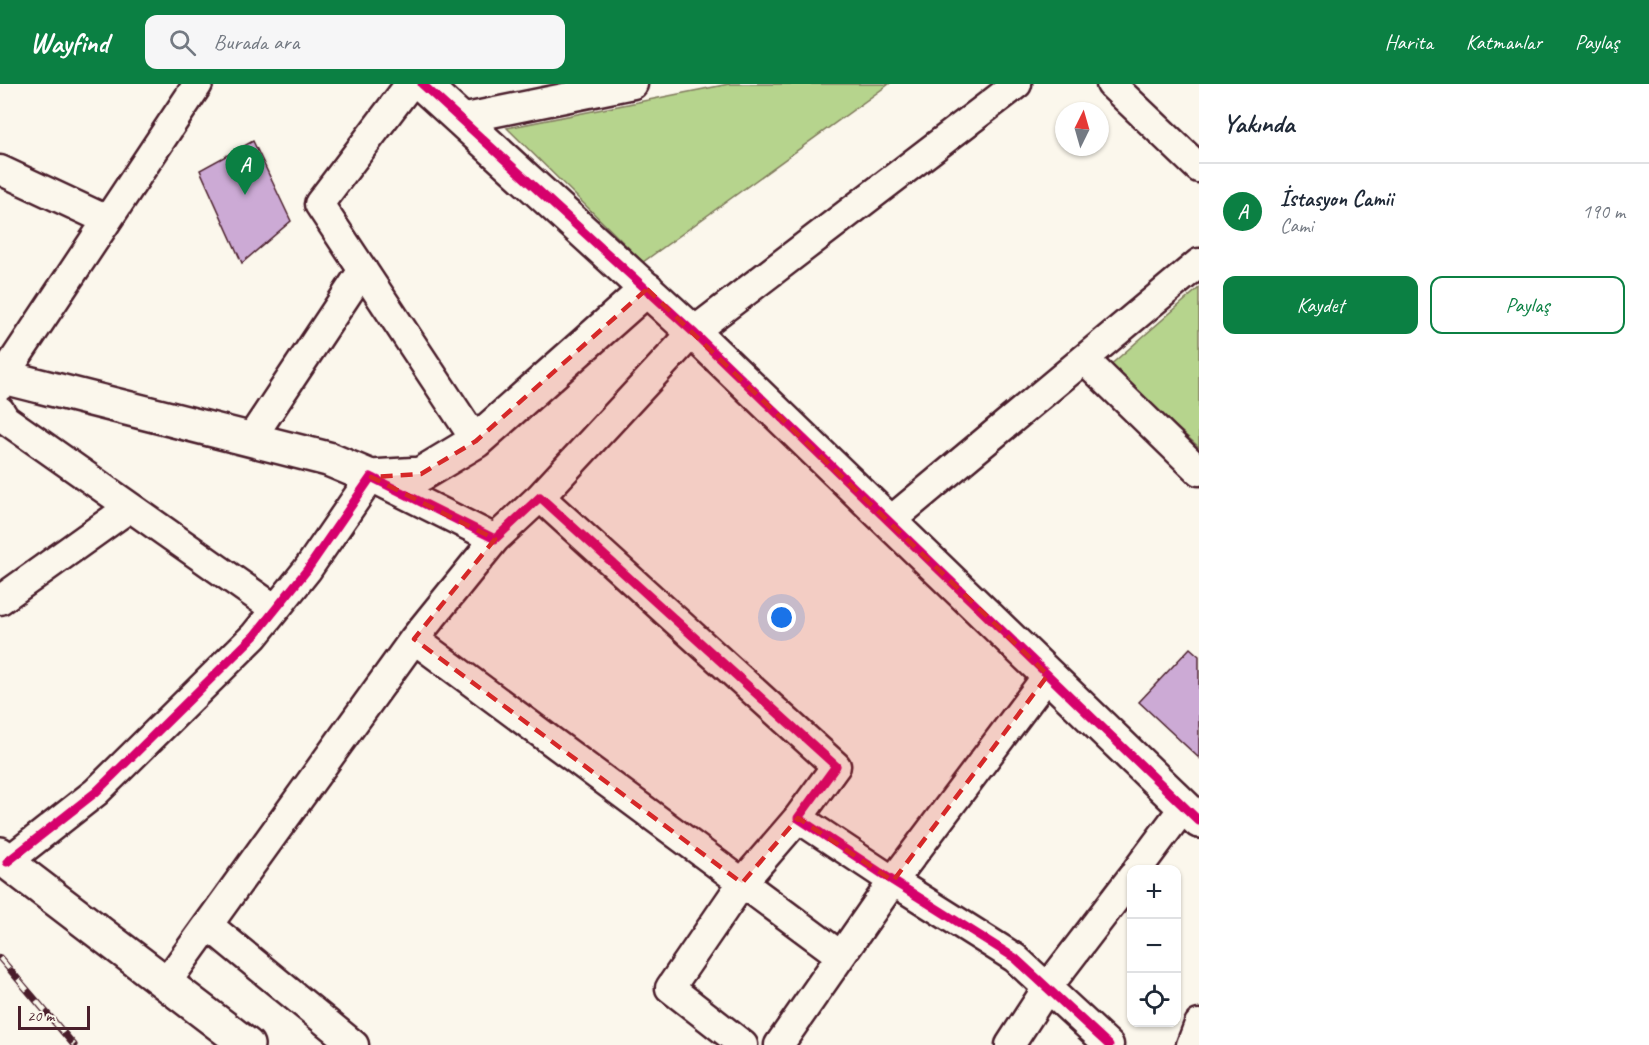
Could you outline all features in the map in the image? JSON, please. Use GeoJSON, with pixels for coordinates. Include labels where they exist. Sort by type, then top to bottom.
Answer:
{"type":"FeatureCollection","features":[{"type":"Feature","properties":{"kind":"street"},"geometry":{"type":"LineString","coordinates":[[198,84],[1,380],[328,459],[371,477],[495,539]]}},
{"type":"Feature","properties":{"kind":"street"},"geometry":{"type":"LineString","coordinates":[[410,84],[320,204],[476,441]]}},
{"type":"Feature","properties":{"kind":"street"},"geometry":{"type":"LineString","coordinates":[[422,84],[693,332],[1192,814],[1142,865]]}},
{"type":"Feature","properties":{"kind":"street"},"geometry":{"type":"LineString","coordinates":[[461,119],[633,84]]}},
{"type":"Feature","properties":{"kind":"street"},"geometry":{"type":"LineString","coordinates":[[166,983],[414,639],[495,539],[540,497],[693,332],[1017,84]]}},
{"type":"Feature","properties":{"kind":"street"},"geometry":{"type":"LineString","coordinates":[[1111,84],[1199,168]]}},
{"type":"Feature","properties":{"kind":"street"},"geometry":{"type":"LineString","coordinates":[[0,170],[107,220]]}},
{"type":"Feature","properties":{"kind":"street"},"geometry":{"type":"LineString","coordinates":[[889,522],[1199,263]]}},
{"type":"Feature","properties":{"kind":"street"},"geometry":{"type":"LineString","coordinates":[[250,440],[363,270]]}},
{"type":"Feature","properties":{"kind":"street"},"geometry":{"type":"LineString","coordinates":[[371,477],[421,474],[476,441],[647,289]]}},
{"type":"Feature","properties":{"kind":"street"},"geometry":{"type":"LineString","coordinates":[[1084,359],[1199,471]]}},
{"type":"Feature","properties":{"kind":"street"},"geometry":{"type":"LineString","coordinates":[[0,411],[5,419],[275,609]]}},
{"type":"Feature","properties":{"kind":"street"},"geometry":{"type":"LineString","coordinates":[[246,1045],[3,858],[96,792],[254,636],[306,570],[371,477]]}},
{"type":"Feature","properties":{"kind":"street"},"geometry":{"type":"LineString","coordinates":[[540,497],[836,766],[798,818],[742,883],[670,988],[743,1045]]}},
{"type":"Feature","properties":{"kind":"street"},"geometry":{"type":"LineString","coordinates":[[0,600],[130,507]]}},
{"type":"Feature","properties":{"kind":"street"},"geometry":{"type":"LineString","coordinates":[[414,639],[841,956]]}},
{"type":"Feature","properties":{"kind":"street"},"geometry":{"type":"LineString","coordinates":[[779,1045],[893,881],[1048,675]]}},
{"type":"Feature","properties":{"kind":"street"},"geometry":{"type":"LineString","coordinates":[[798,818],[1015,958],[1109,1045]]}},
{"type":"Feature","properties":{"kind":"street"},"geometry":{"type":"LineString","coordinates":[[1010,1045],[1047,988],[1127,882]]}},
{"type":"Feature","properties":{"kind":"street"},"geometry":{"type":"LineString","coordinates":[[208,925],[354,1045]]}},
{"type":"Feature","properties":{"kind":"street"},"geometry":{"type":"LineString","coordinates":[[1191,1045],[1199,1024]]}},
{"type":"Feature","properties":{"kind":"highlighted area"},"geometry":{"type":"Polygon","coordinates":[[[647,289],[1048,675],[893,881],[798,818],[742,883],[414,639],[495,539],[371,477],[421,474],[476,441],[647,289]]]}},
{"type":"Feature","properties":{"kind":"green space"},"geometry":{"type":"Polygon","coordinates":[[[729,84],[889,84],[643,262],[507,128],[729,84]]]}},
{"type":"Feature","properties":{"kind":"green space"},"geometry":{"type":"Polygon","coordinates":[[[1199,288],[1199,447],[1108,367],[1199,288]]]}},
{"type":"Feature","properties":{"kind":"building"},"geometry":{"type":"Polygon","coordinates":[[[253,141],[291,221],[242,263],[200,170],[253,141]]]}},
{"type":"Feature","properties":{"kind":"building"},"geometry":{"type":"Polygon","coordinates":[[[1190,648],[1199,656],[1199,758],[1139,702],[1190,648]]]}},
{"type":"Feature","properties":{"kind":"railway"},"geometry":{"type":"LineString","coordinates":[[0,958],[74,1045]]}},
{"type":"Feature","properties":{"kind":"cycle path"},"geometry":{"type":"LineString","coordinates":[[422,84],[693,332],[1199,821]]}},
{"type":"Feature","properties":{"kind":"cycle path"},"geometry":{"type":"LineString","coordinates":[[7,862],[96,792],[254,636],[307,570],[371,477],[495,539],[540,497],[836,766],[798,818],[1015,958],[1109,1045]]}},
{"type":"Feature","properties":{"kind":"place","name":"İstasyon Camii"},"geometry":{"type":"Point","coordinates":[245,195]}}]}
